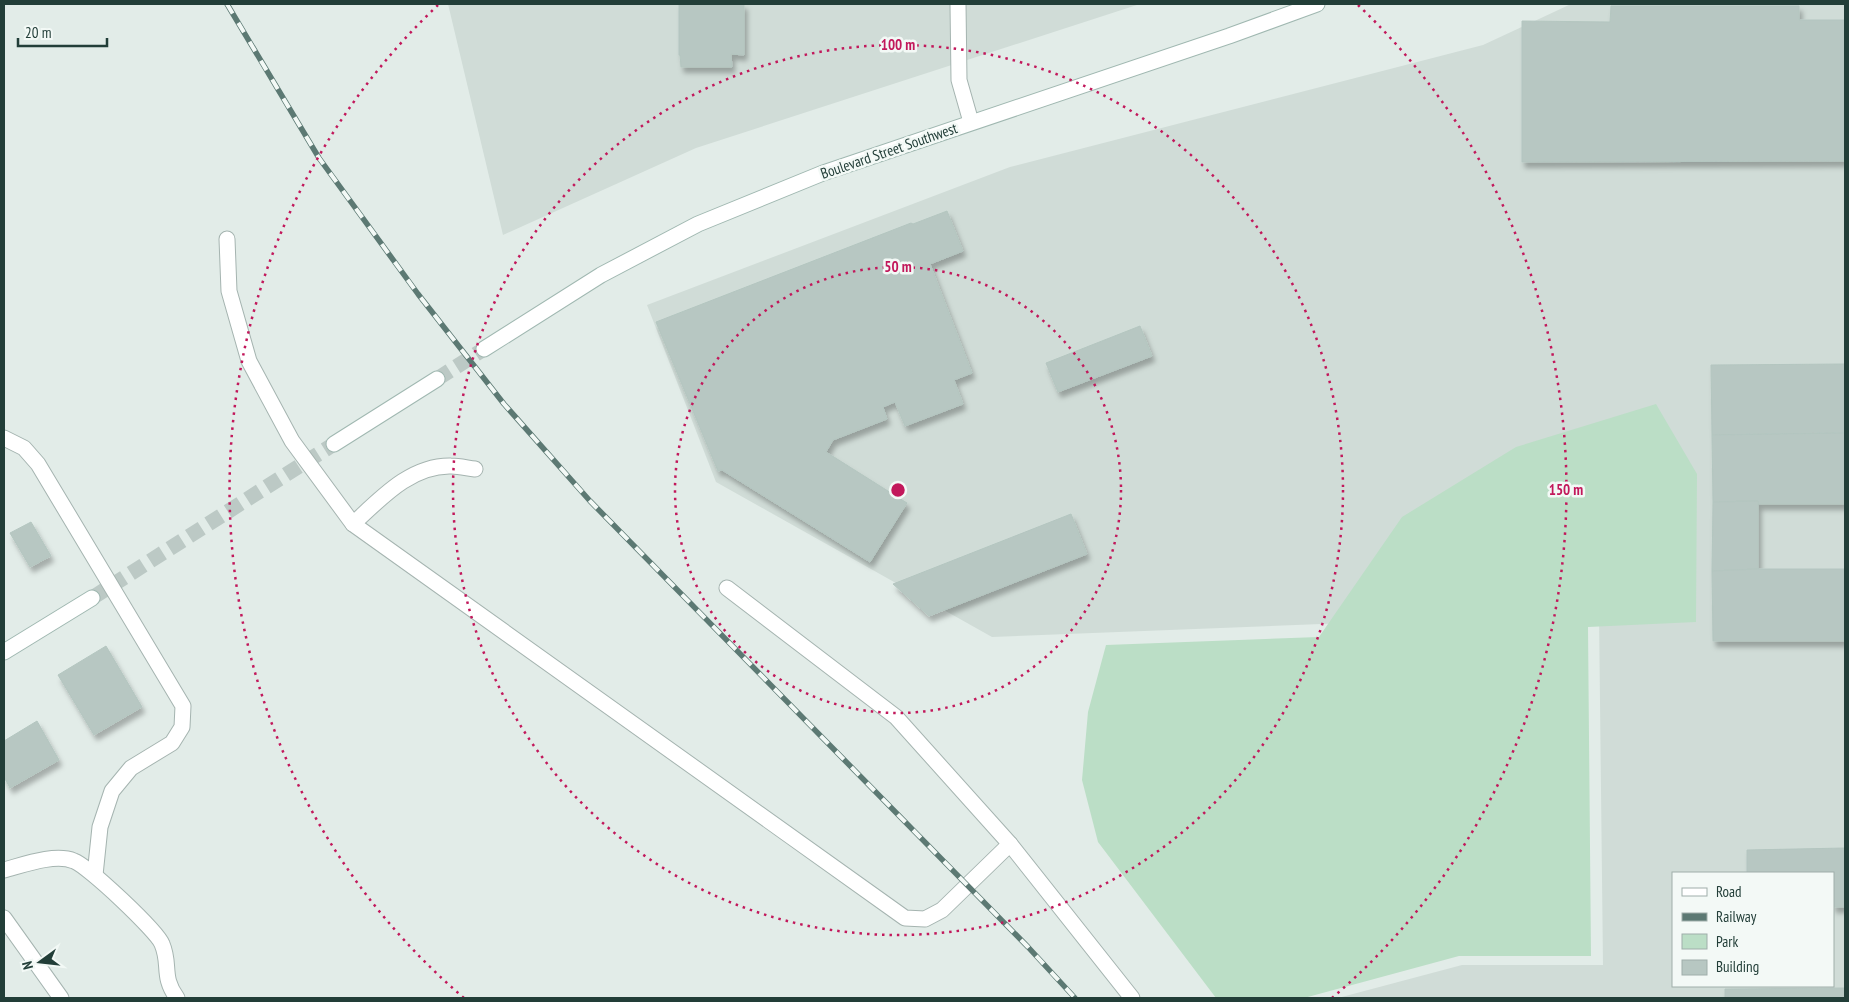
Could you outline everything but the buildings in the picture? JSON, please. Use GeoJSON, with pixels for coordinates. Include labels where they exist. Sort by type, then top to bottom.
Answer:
{"type":"FeatureCollection","features":[{"type":"Feature","properties":{"kind":"main road"},"geometry":{"type":"LineString","coordinates":[[958,4],[959,80],[970,122]]}},
{"type":"Feature","properties":{"kind":"main road","name":"Boulevard Street Southwest"},"geometry":{"type":"LineString","coordinates":[[484,349],[601,274],[698,224],[823,173],[1229,36],[1317,4]]}},
{"type":"Feature","properties":{"kind":"main road"},"geometry":{"type":"LineString","coordinates":[[227,239],[229,291],[249,361],[292,441],[353,524],[905,918],[925,919],[942,910],[1010,844]]}},
{"type":"Feature","properties":{"kind":"main road"},"geometry":{"type":"LineString","coordinates":[[334,444],[437,379]]}},
{"type":"Feature","properties":{"kind":"main road"},"geometry":{"type":"LineString","coordinates":[[4,438],[24,448],[38,464],[182,706],[182,727],[172,743],[131,768],[112,791],[100,828],[95,875]]}},
{"type":"Feature","properties":{"kind":"main road"},"geometry":{"type":"LineString","coordinates":[[353,524],[385,494],[411,476],[430,469],[451,466],[475,470]]}},
{"type":"Feature","properties":{"kind":"main road"},"geometry":{"type":"LineString","coordinates":[[726,588],[896,717],[1010,844],[1132,998]]}},
{"type":"Feature","properties":{"kind":"main road"},"geometry":{"type":"LineString","coordinates":[[4,652],[92,598]]}},
{"type":"Feature","properties":{"kind":"main road"},"geometry":{"type":"LineString","coordinates":[[4,870],[51,858],[74,860],[95,875],[154,932],[162,944],[166,961],[166,976],[170,989],[176,998]]}},
{"type":"Feature","properties":{"kind":"main road"},"geometry":{"type":"LineString","coordinates":[[4,918],[61,998]]}},
{"type":"Feature","properties":{"kind":"shaded area"},"geometry":{"type":"Polygon","coordinates":[[[448,4],[1140,4],[696,148],[503,235],[448,4]]]}},
{"type":"Feature","properties":{"kind":"shaded area"},"geometry":{"type":"Polygon","coordinates":[[[1571,4],[1845,4],[1845,998],[1338,998],[1462,965],[1603,965],[1599,613],[992,637],[716,482],[647,305],[1010,167],[1483,45],[1571,4]]]}},
{"type":"Feature","properties":{"kind":"green space"},"geometry":{"type":"Polygon","coordinates":[[[1656,404],[1697,474],[1696,622],[1588,627],[1591,956],[1459,956],[1304,998],[1216,998],[1098,842],[1082,780],[1088,712],[1106,645],[1319,637],[1402,517],[1516,447],[1656,404]]]}},
{"type":"Feature","properties":{"kind":"tunnel"},"geometry":{"type":"LineString","coordinates":[[437,379],[484,349]]}},
{"type":"Feature","properties":{"kind":"tunnel"},"geometry":{"type":"LineString","coordinates":[[92,598],[334,444]]}},
{"type":"Feature","properties":{"kind":"railway"},"geometry":{"type":"LineString","coordinates":[[227,4],[319,158],[418,294],[504,404],[590,501],[1028,947],[1075,998]]}}]}
